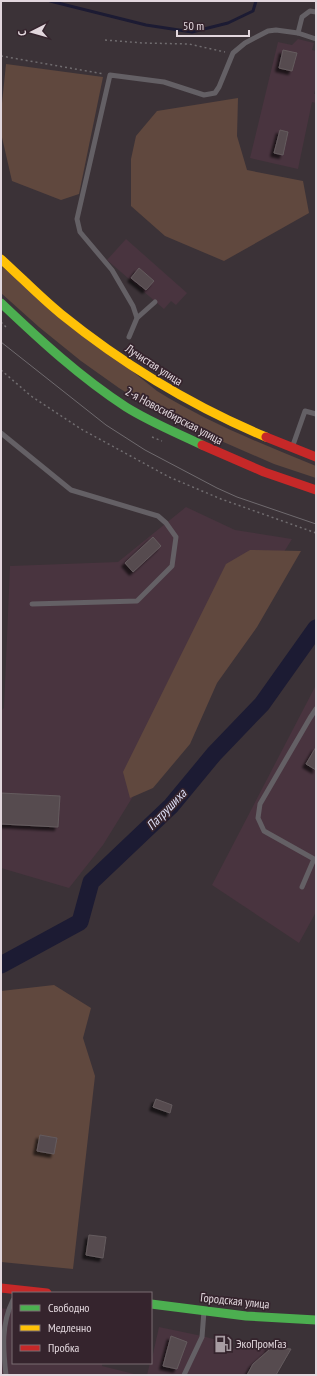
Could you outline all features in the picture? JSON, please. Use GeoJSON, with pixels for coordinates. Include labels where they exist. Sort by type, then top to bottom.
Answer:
{"type":"FeatureCollection","features":[{"type":"Feature","properties":{"kind":"main road","name":"Лучистая улица"},"geometry":{"type":"LineString","coordinates":[[1,258],[60,313],[135,369],[162,386],[219,417],[316,457]]}},
{"type":"Feature","properties":{"kind":"main road","name":"2-я Новосибирская улица"},"geometry":{"type":"LineString","coordinates":[[1,303],[51,350],[126,406],[160,425],[220,454],[280,479],[316,490]]}},
{"type":"Feature","properties":{"kind":"main road"},"geometry":{"type":"LineString","coordinates":[[1,1288],[32,1292]]}},
{"type":"Feature","properties":{"kind":"main road","name":"Городская улица"},"geometry":{"type":"LineString","coordinates":[[152,1304],[246,1316],[316,1320]]}},
{"type":"Feature","properties":{"kind":"lane"},"geometry":{"type":"LineString","coordinates":[[298,34],[302,17],[310,11],[316,12]]}},
{"type":"Feature","properties":{"kind":"lane"},"geometry":{"type":"LineString","coordinates":[[137,318],[133,306],[113,268],[80,232],[78,219],[110,74],[164,82],[204,95],[215,93],[219,87],[232,53],[245,43],[268,31],[276,30],[316,39]]}},
{"type":"Feature","properties":{"kind":"lane"},"geometry":{"type":"LineString","coordinates":[[129,337],[137,318],[155,302]]}},
{"type":"Feature","properties":{"kind":"lane"},"geometry":{"type":"LineString","coordinates":[[292,448],[305,411],[316,414]]}},
{"type":"Feature","properties":{"kind":"lane"},"geometry":{"type":"LineString","coordinates":[[1,433],[70,490],[158,516],[166,523],[176,537],[172,566],[137,602],[32,604]]}},
{"type":"Feature","properties":{"kind":"lane"},"geometry":{"type":"LineString","coordinates":[[302,887],[315,857],[264,831],[258,818],[260,804],[316,709]]}},
{"type":"Feature","properties":{"kind":"lane"},"geometry":{"type":"LineString","coordinates":[[6,1375],[2,1339],[8,1309],[12,1302]]}},
{"type":"Feature","properties":{"kind":"lane"},"geometry":{"type":"LineString","coordinates":[[184,1375],[202,1337],[204,1310]]}},
{"type":"Feature","properties":{"kind":"path"},"geometry":{"type":"LineString","coordinates":[[105,40],[189,44],[232,53]]}},
{"type":"Feature","properties":{"kind":"path"},"geometry":{"type":"LineString","coordinates":[[1,56],[110,74]]}},
{"type":"Feature","properties":{"kind":"path"},"geometry":{"type":"LineString","coordinates":[[1,370],[31,396],[81,429],[169,477],[220,499],[316,534]]}},
{"type":"Feature","properties":{"kind":"shaded area"},"geometry":{"type":"Polygon","coordinates":[[[298,39],[314,43],[312,50],[316,51],[316,86],[314,94],[316,94],[316,103],[312,102],[298,169],[250,158],[278,42],[292,45],[298,39]]]}},
{"type":"Feature","properties":{"kind":"shaded area"},"geometry":{"type":"Polygon","coordinates":[[[6,64],[103,77],[79,194],[61,200],[12,181],[1,133],[1,113],[6,64]]]}},
{"type":"Feature","properties":{"kind":"shaded area"},"geometry":{"type":"Polygon","coordinates":[[[238,98],[237,136],[247,170],[303,181],[309,213],[224,261],[165,236],[131,206],[131,159],[136,136],[157,111],[238,98]]]}},
{"type":"Feature","properties":{"kind":"shaded area"},"geometry":{"type":"Polygon","coordinates":[[[126,239],[187,293],[176,305],[171,301],[164,309],[107,260],[126,239]]]}},
{"type":"Feature","properties":{"kind":"shaded area"},"geometry":{"type":"Polygon","coordinates":[[[1,266],[157,391],[215,423],[316,466],[316,478],[274,464],[164,416],[119,388],[81,361],[39,327],[1,293],[1,266]]]}},
{"type":"Feature","properties":{"kind":"shaded area"},"geometry":{"type":"Polygon","coordinates":[[[186,507],[235,530],[292,539],[103,845],[69,888],[1,868],[1,711],[4,708],[10,566],[118,562],[186,507]]]}},
{"type":"Feature","properties":{"kind":"shaded area"},"geometry":{"type":"Polygon","coordinates":[[[250,550],[301,551],[257,627],[217,683],[190,744],[153,788],[130,798],[123,772],[226,564],[250,550]]]}},
{"type":"Feature","properties":{"kind":"shaded area"},"geometry":{"type":"Polygon","coordinates":[[[316,685],[316,912],[299,943],[212,885],[316,685]]]}},
{"type":"Feature","properties":{"kind":"shaded area"},"geometry":{"type":"Polygon","coordinates":[[[54,985],[91,1008],[83,1038],[95,1076],[73,1269],[1,1262],[1,991],[54,985]]]}},
{"type":"Feature","properties":{"kind":"shaded area"},"geometry":{"type":"Polygon","coordinates":[[[1,1308],[12,1310],[12,1364],[102,1364],[102,1366],[138,1375],[1,1375],[1,1308]]]}},
{"type":"Feature","properties":{"kind":"shaded area"},"geometry":{"type":"Polygon","coordinates":[[[159,1327],[217,1340],[217,1345],[233,1350],[241,1341],[291,1349],[276,1375],[147,1375],[150,1364],[152,1364],[159,1327]]]}},
{"type":"Feature","properties":{"kind":"building"},"geometry":{"type":"Polygon","coordinates":[[[283,50],[297,53],[292,71],[279,68],[283,50]]]}},
{"type":"Feature","properties":{"kind":"building"},"geometry":{"type":"Polygon","coordinates":[[[280,130],[288,132],[283,155],[274,153],[280,130]]]}},
{"type":"Feature","properties":{"kind":"building"},"geometry":{"type":"Polygon","coordinates":[[[139,268],[154,281],[146,290],[131,278],[139,268]]]}},
{"type":"Feature","properties":{"kind":"building"},"geometry":{"type":"Polygon","coordinates":[[[153,537],[161,546],[133,572],[125,563],[153,537]]]}},
{"type":"Feature","properties":{"kind":"building"},"geometry":{"type":"Polygon","coordinates":[[[316,747],[316,770],[306,764],[316,747]]]}},
{"type":"Feature","properties":{"kind":"building"},"geometry":{"type":"Polygon","coordinates":[[[1,793],[60,796],[58,827],[1,824],[1,793]]]}},
{"type":"Feature","properties":{"kind":"building"},"geometry":{"type":"Polygon","coordinates":[[[156,1099],[172,1105],[170,1113],[153,1107],[156,1099]]]}},
{"type":"Feature","properties":{"kind":"building"},"geometry":{"type":"Polygon","coordinates":[[[40,1135],[57,1138],[54,1154],[37,1151],[40,1135]]]}},
{"type":"Feature","properties":{"kind":"building"},"geometry":{"type":"Polygon","coordinates":[[[89,1235],[106,1237],[103,1258],[86,1255],[89,1235]]]}},
{"type":"Feature","properties":{"kind":"building"},"geometry":{"type":"Polygon","coordinates":[[[171,1336],[187,1342],[177,1369],[163,1366],[171,1336]]]}},
{"type":"Feature","properties":{"kind":"building"},"geometry":{"type":"Polygon","coordinates":[[[269,1347],[291,1349],[276,1375],[247,1375],[253,1364],[269,1350],[269,1347]]]}},
{"type":"Feature","properties":{"kind":"waterway"},"geometry":{"type":"LineString","coordinates":[[50,1],[146,25],[192,32],[228,23],[253,11],[256,1]]}},
{"type":"Feature","properties":{"kind":"waterway","name":"Патрушиха"},"geometry":{"type":"LineString","coordinates":[[1,965],[80,922],[91,882],[171,806],[214,754],[262,704],[316,628]]}},
{"type":"Feature","properties":{"kind":"tram line"},"geometry":{"type":"LineString","coordinates":[[1,342],[106,425],[145,450],[237,497],[316,524]]}},
{"type":"Feature","properties":{"kind":"traffic: fast"},"geometry":{"type":"LineString","coordinates":[[1,303],[61,358],[109,395],[144,418],[202,445]]}},
{"type":"Feature","properties":{"kind":"traffic: fast"},"geometry":{"type":"LineString","coordinates":[[152,1304],[246,1316],[316,1320]]}},
{"type":"Feature","properties":{"kind":"traffic: slow"},"geometry":{"type":"LineString","coordinates":[[1,259],[61,314],[85,333],[134,367],[185,398],[266,437]]}},
{"type":"Feature","properties":{"kind":"traffic: jam"},"geometry":{"type":"LineString","coordinates":[[266,437],[316,457]]}},
{"type":"Feature","properties":{"kind":"traffic: jam"},"geometry":{"type":"LineString","coordinates":[[202,445],[264,472],[316,490]]}},
{"type":"Feature","properties":{"kind":"traffic: jam"},"geometry":{"type":"LineString","coordinates":[[1,1288],[38,1292]]}},
{"type":"Feature","properties":{"kind":"place","name":"ЭкоПромГаз"},"geometry":{"type":"Point","coordinates":[223,1344]}}]}
